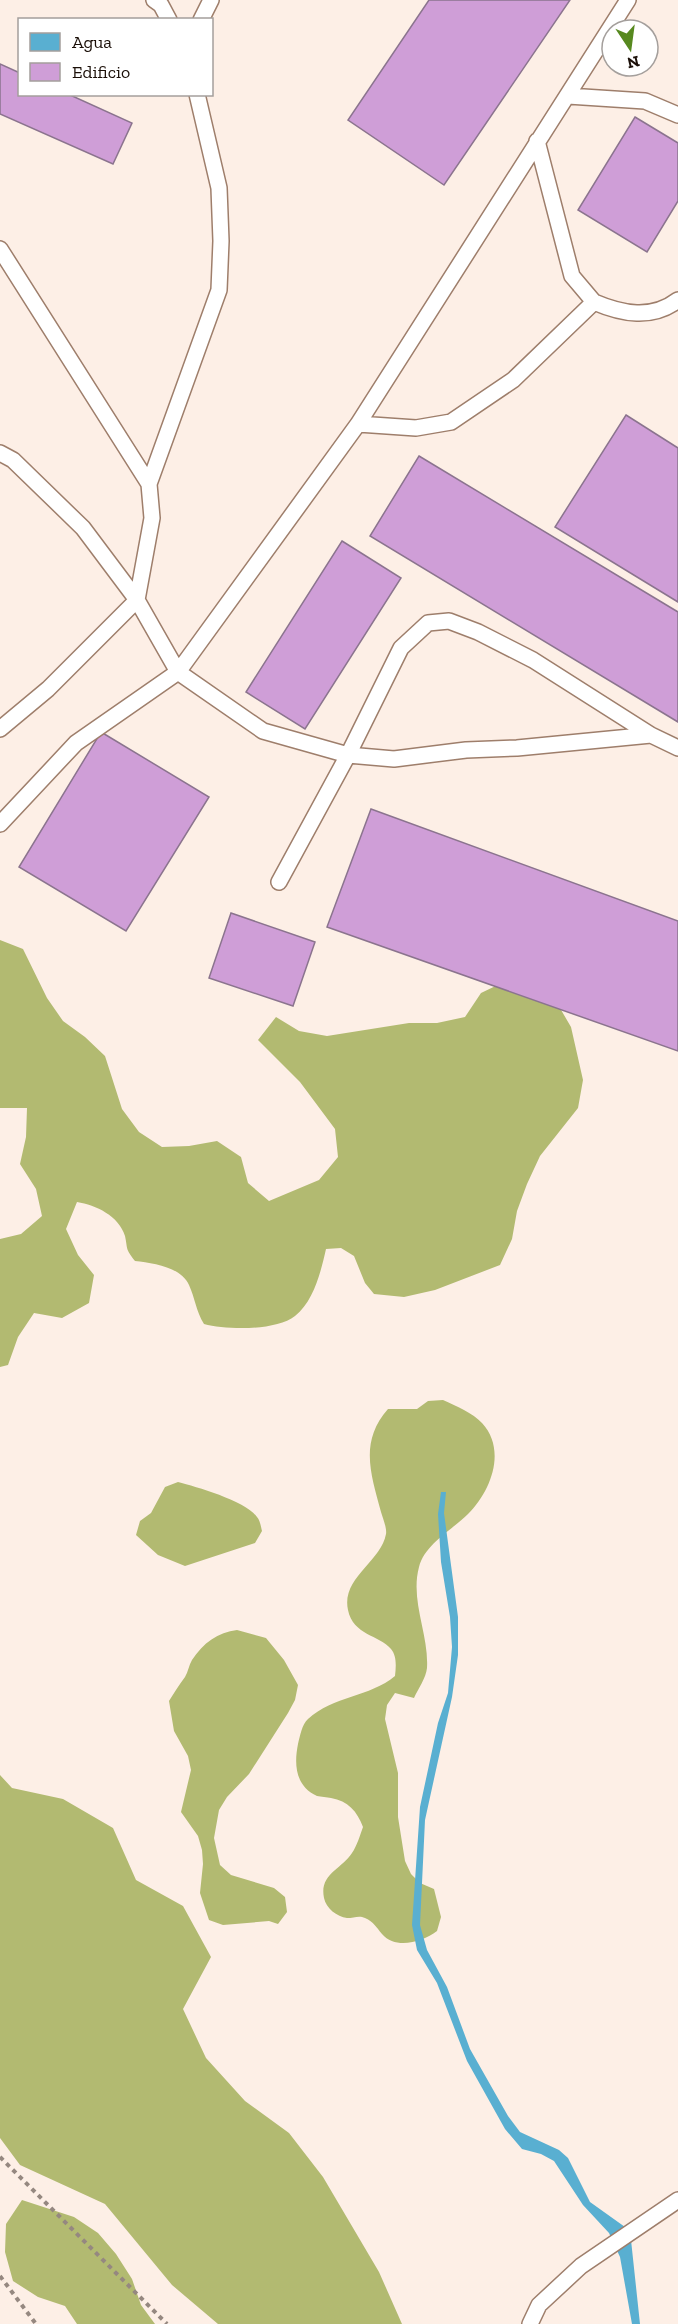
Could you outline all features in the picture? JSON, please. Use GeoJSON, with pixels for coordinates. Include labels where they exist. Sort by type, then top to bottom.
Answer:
{"type":"FeatureCollection","features":[{"type":"Feature","properties":{"kind":"lane"},"geometry":{"type":"LineString","coordinates":[[154,0],[161,5],[168,18]]}},
{"type":"Feature","properties":{"kind":"lane"},"geometry":{"type":"LineString","coordinates":[[202,18],[211,0]]}},
{"type":"Feature","properties":{"kind":"lane"},"geometry":{"type":"LineString","coordinates":[[0,825],[76,743],[178,672],[358,424],[628,0]]}},
{"type":"Feature","properties":{"kind":"lane"},"geometry":{"type":"LineString","coordinates":[[0,729],[48,689],[137,600],[152,518],[149,484],[219,290],[221,241],[219,188],[196,96]]}},
{"type":"Feature","properties":{"kind":"lane"},"geometry":{"type":"LineString","coordinates":[[568,96],[645,101],[678,115]]}},
{"type":"Feature","properties":{"kind":"lane"},"geometry":{"type":"LineString","coordinates":[[537,141],[572,276],[594,302],[616,311],[642,313],[668,307],[678,300]]}},
{"type":"Feature","properties":{"kind":"lane"},"geometry":{"type":"LineString","coordinates":[[0,249],[149,484]]}},
{"type":"Feature","properties":{"kind":"lane"},"geometry":{"type":"LineString","coordinates":[[358,424],[416,428],[451,422],[513,380],[594,302]]}},
{"type":"Feature","properties":{"kind":"lane"},"geometry":{"type":"LineString","coordinates":[[0,453],[13,460],[83,528],[137,600],[178,672],[263,731],[348,755],[394,759],[466,750],[517,748],[651,735]]}},
{"type":"Feature","properties":{"kind":"lane"},"geometry":{"type":"LineString","coordinates":[[279,882],[348,755],[401,648],[428,623],[448,621],[478,632],[533,660],[651,735],[678,748]]}},
{"type":"Feature","properties":{"kind":"lane"},"geometry":{"type":"LineString","coordinates":[[530,2324],[538,2305],[581,2266],[678,2200]]}},
{"type":"Feature","properties":{"kind":"path"},"geometry":{"type":"LineString","coordinates":[[0,2157],[167,2324]]}},
{"type":"Feature","properties":{"kind":"path"},"geometry":{"type":"LineString","coordinates":[[0,2276],[36,2324]]}},
{"type":"Feature","properties":{"kind":"green space"},"geometry":{"type":"Polygon","coordinates":[[[0,940],[23,949],[47,998],[63,1021],[105,1056],[122,1109],[139,1132],[162,1147],[189,1146],[217,1141],[241,1157],[248,1183],[269,1201],[319,1180],[338,1157],[335,1129],[300,1082],[258,1040],[276,1017],[299,1031],[327,1036],[409,1023],[437,1023],[465,1017],[481,993],[506,981],[557,1003],[571,1027],[583,1080],[578,1108],[540,1156],[517,1211],[512,1239],[500,1265],[435,1290],[404,1297],[374,1294],[365,1283],[354,1256],[341,1248],[326,1249],[316,1285],[302,1310],[287,1321],[264,1327],[238,1328],[204,1324],[189,1285],[180,1274],[166,1267],[135,1261],[128,1251],[125,1236],[118,1223],[99,1209],[77,1202],[66,1229],[78,1255],[94,1275],[89,1303],[62,1318],[34,1313],[18,1337],[8,1365],[0,1367],[0,1239],[21,1234],[42,1216],[36,1189],[20,1164],[26,1137],[27,1108],[0,1108],[0,940]]]}},
{"type":"Feature","properties":{"kind":"green space"},"geometry":{"type":"Polygon","coordinates":[[[443,1400],[469,1413],[482,1423],[490,1434],[495,1458],[489,1482],[476,1505],[433,1544],[422,1559],[417,1592],[427,1668],[424,1680],[414,1698],[395,1693],[387,1705],[385,1719],[398,1773],[398,1817],[405,1861],[411,1874],[420,1883],[434,1889],[441,1917],[437,1931],[417,1941],[402,1943],[388,1939],[368,1920],[361,1917],[339,1916],[327,1905],[323,1890],[325,1883],[332,1872],[348,1859],[363,1827],[358,1816],[347,1804],[337,1799],[317,1796],[304,1786],[296,1767],[297,1752],[304,1724],[318,1711],[385,1683],[395,1676],[395,1658],[391,1649],[355,1625],[348,1610],[347,1599],[350,1589],[383,1544],[386,1534],[371,1471],[370,1446],[379,1421],[388,1409],[417,1409],[428,1401],[443,1400]]]}},
{"type":"Feature","properties":{"kind":"green space"},"geometry":{"type":"Polygon","coordinates":[[[178,1482],[220,1495],[251,1511],[259,1520],[262,1531],[255,1543],[185,1566],[158,1555],[136,1535],[140,1521],[151,1513],[165,1487],[178,1482]]]}},
{"type":"Feature","properties":{"kind":"green space"},"geometry":{"type":"Polygon","coordinates":[[[237,1630],[266,1638],[284,1660],[298,1685],[295,1700],[288,1713],[249,1774],[227,1797],[219,1810],[214,1838],[220,1865],[231,1875],[274,1888],[285,1897],[287,1912],[278,1924],[269,1921],[223,1925],[209,1920],[200,1893],[202,1850],[198,1836],[181,1812],[191,1770],[188,1756],[174,1731],[169,1701],[201,1648],[217,1636],[237,1630]]]}},
{"type":"Feature","properties":{"kind":"green space"},"geometry":{"type":"Polygon","coordinates":[[[0,1775],[12,1788],[63,1799],[113,1828],[136,1880],[183,1906],[211,1957],[183,2009],[206,2058],[245,2101],[289,2133],[323,2177],[379,2272],[402,2324],[218,2324],[172,2285],[105,2204],[20,2165],[0,2138],[0,1775]]]}},
{"type":"Feature","properties":{"kind":"green space"},"geometry":{"type":"Polygon","coordinates":[[[22,2200],[74,2217],[98,2233],[116,2254],[132,2279],[141,2305],[155,2324],[77,2324],[65,2306],[38,2297],[13,2281],[5,2252],[6,2224],[22,2200]]]}},
{"type":"Feature","properties":{"kind":"water"},"geometry":{"type":"Polygon","coordinates":[[[441,1492],[446,1492],[444,1513],[458,1617],[458,1655],[452,1697],[425,1820],[420,1925],[427,1950],[447,1987],[470,2049],[508,2116],[520,2132],[559,2150],[568,2158],[590,2202],[625,2227],[631,2240],[640,2324],[632,2324],[620,2257],[609,2233],[583,2205],[554,2161],[541,2154],[522,2149],[505,2129],[467,2061],[437,1983],[417,1950],[412,1925],[420,1807],[438,1723],[448,1693],[452,1647],[450,1617],[441,1562],[438,1514],[441,1492]]]}},
{"type":"Feature","properties":{"kind":"building"},"geometry":{"type":"Polygon","coordinates":[[[429,0],[570,0],[444,185],[348,120],[429,0]]]}},
{"type":"Feature","properties":{"kind":"building"},"geometry":{"type":"Polygon","coordinates":[[[0,64],[18,72],[18,96],[72,96],[132,123],[113,164],[0,114],[0,64]]]}},
{"type":"Feature","properties":{"kind":"building"},"geometry":{"type":"Polygon","coordinates":[[[635,117],[678,143],[678,201],[647,252],[578,210],[635,117]]]}},
{"type":"Feature","properties":{"kind":"building"},"geometry":{"type":"Polygon","coordinates":[[[626,415],[678,448],[678,602],[555,527],[626,415]]]}},
{"type":"Feature","properties":{"kind":"building"},"geometry":{"type":"Polygon","coordinates":[[[419,456],[678,612],[678,722],[370,536],[419,456]]]}},
{"type":"Feature","properties":{"kind":"building"},"geometry":{"type":"Polygon","coordinates":[[[342,541],[401,578],[305,729],[246,692],[342,541]]]}},
{"type":"Feature","properties":{"kind":"building"},"geometry":{"type":"Polygon","coordinates":[[[101,732],[209,797],[126,931],[19,867],[101,732]]]}},
{"type":"Feature","properties":{"kind":"building"},"geometry":{"type":"Polygon","coordinates":[[[371,809],[678,921],[678,1051],[327,927],[371,809]]]}},
{"type":"Feature","properties":{"kind":"building"},"geometry":{"type":"Polygon","coordinates":[[[231,913],[315,942],[293,1006],[209,978],[231,913]]]}}]}
